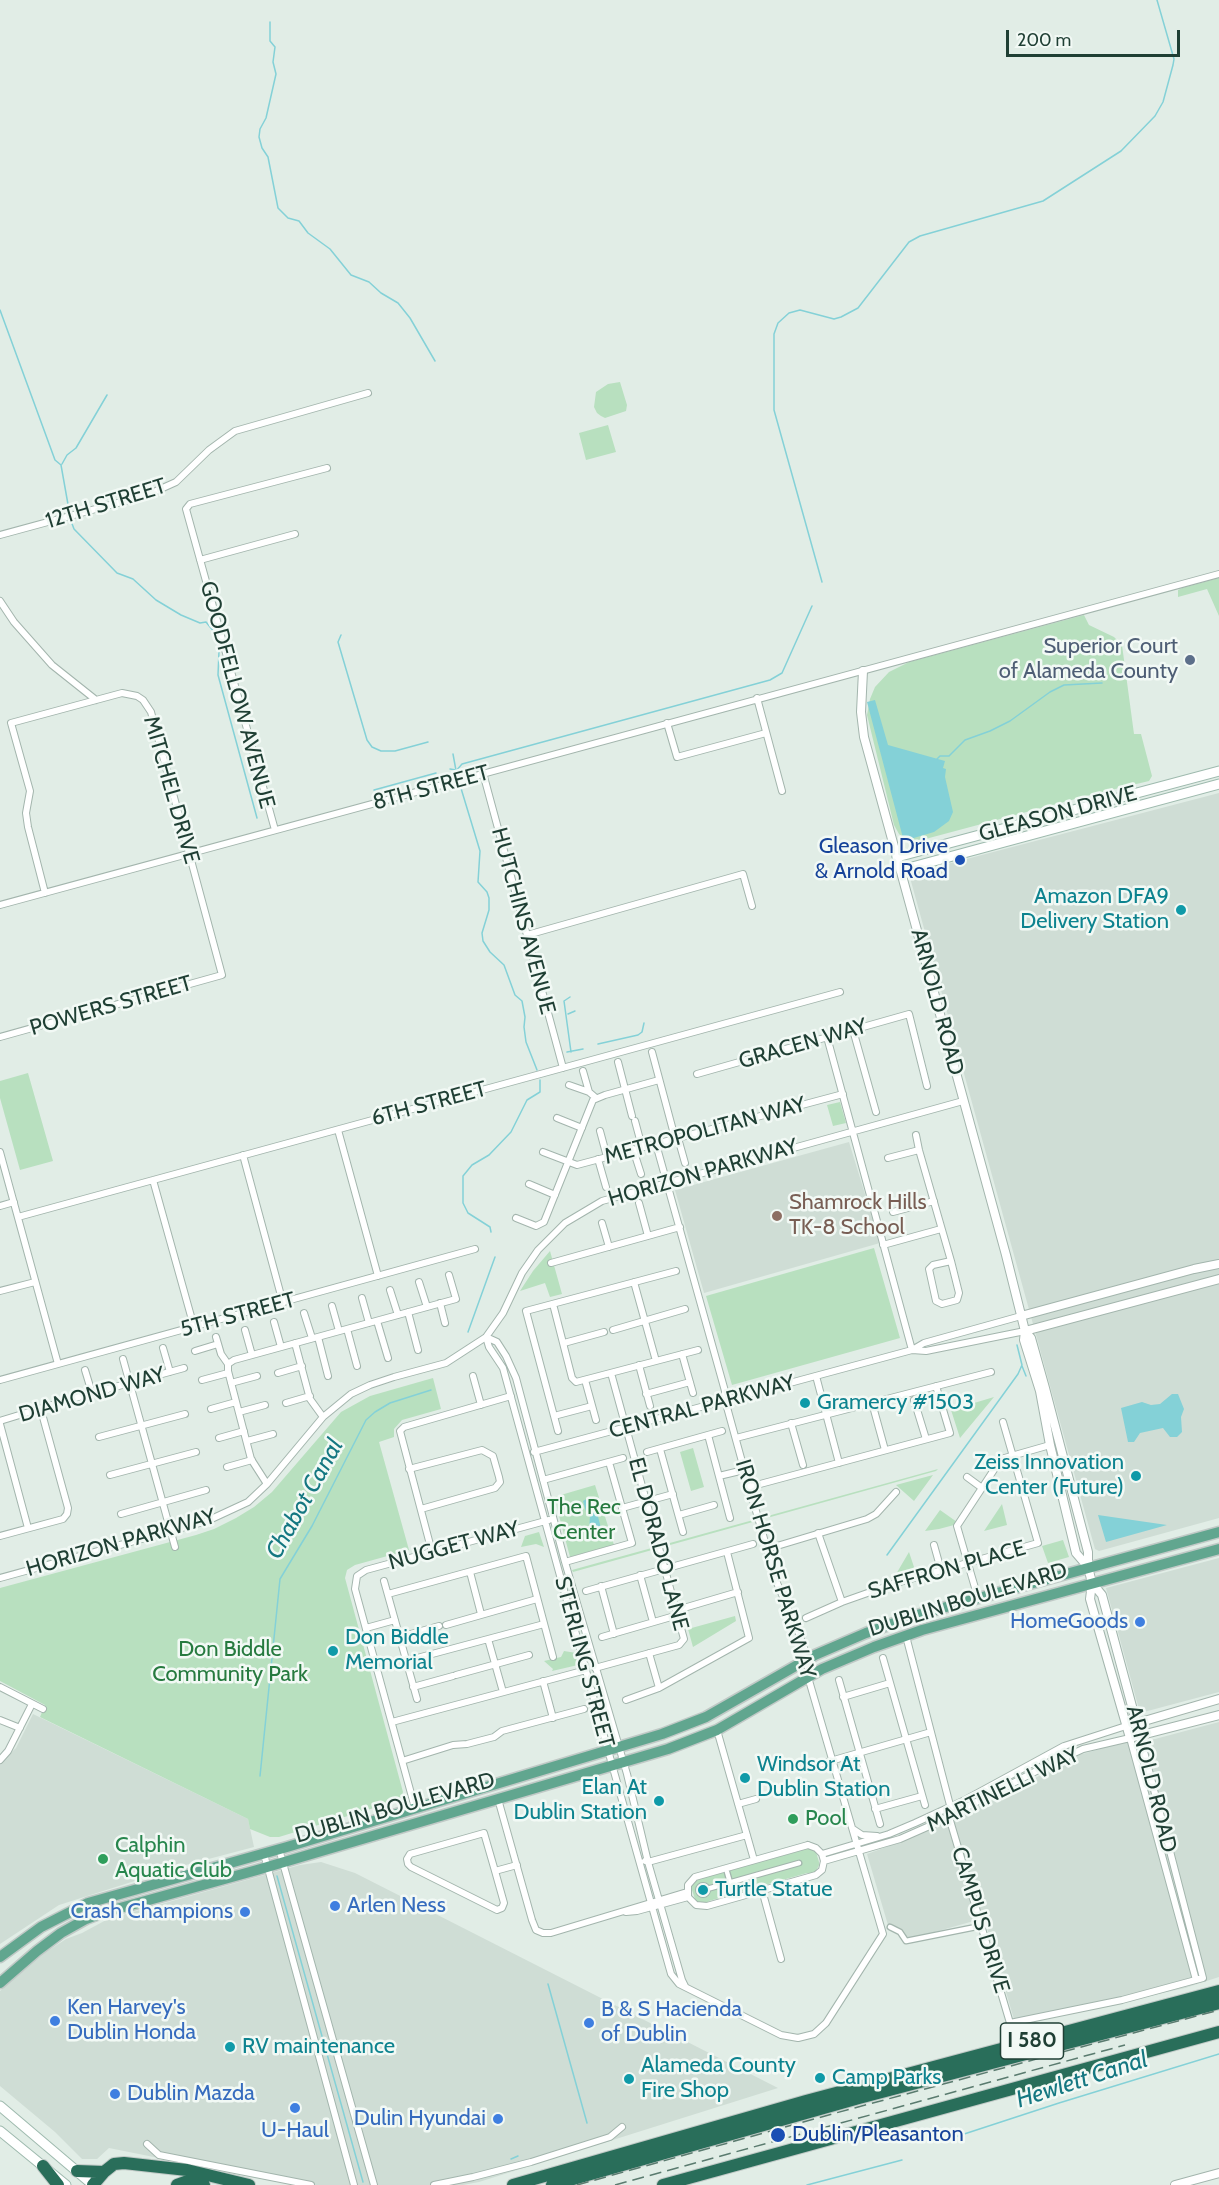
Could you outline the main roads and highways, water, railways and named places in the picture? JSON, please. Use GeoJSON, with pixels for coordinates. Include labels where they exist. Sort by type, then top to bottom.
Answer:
{"type":"FeatureCollection","features":[{"type":"Feature","properties":{"kind":"highway","name":"I 580"},"geometry":{"type":"LineString","coordinates":[[513,2185],[806,2101],[1219,1991]]}},
{"type":"Feature","properties":{"kind":"highway","name":"I 580"},"geometry":{"type":"LineString","coordinates":[[552,2185],[859,2098],[1219,2003]]}},
{"type":"Feature","properties":{"kind":"highway","name":"I 580"},"geometry":{"type":"LineString","coordinates":[[663,2185],[1219,2032]]}},
{"type":"Feature","properties":{"kind":"highway"},"geometry":{"type":"LineString","coordinates":[[93,2185],[114,2164],[132,2163],[155,2168],[187,2170],[249,2185]]}},
{"type":"Feature","properties":{"kind":"highway"},"geometry":{"type":"LineString","coordinates":[[43,2166],[57,2185]]}},
{"type":"Feature","properties":{"kind":"highway"},"geometry":{"type":"LineString","coordinates":[[77,2171],[104,2172]]}},
{"type":"Feature","properties":{"kind":"highway"},"geometry":{"type":"LineString","coordinates":[[177,2185],[188,2181],[204,2185]]}},
{"type":"Feature","properties":{"kind":"main road","name":"GLEASON DRIVE"},"geometry":{"type":"LineString","coordinates":[[897,857],[1219,771]]}},
{"type":"Feature","properties":{"kind":"main road","name":"GLEASON DRIVE"},"geometry":{"type":"LineString","coordinates":[[900,870],[1219,784]]}},
{"type":"Feature","properties":{"kind":"main road","name":"DUBLIN BOULEVARD"},"geometry":{"type":"LineString","coordinates":[[0,1958],[41,1927],[88,1903],[264,1854],[662,1734],[705,1717],[808,1659],[887,1626],[978,1598],[1219,1532]]}},
{"type":"Feature","properties":{"kind":"main road","name":"DUBLIN BOULEVARD"},"geometry":{"type":"LineString","coordinates":[[0,1983],[61,1933],[102,1913],[668,1749],[717,1730],[808,1677],[853,1656],[906,1636],[1219,1549]]}},
{"type":"Feature","properties":{"kind":"main road"},"geometry":{"type":"LineString","coordinates":[[61,1933],[61,1924],[86,1911],[88,1903]]}},
{"type":"Feature","properties":{"kind":"main road"},"geometry":{"type":"LineString","coordinates":[[0,2106],[93,2185]]}},
{"type":"Feature","properties":{"kind":"main road"},"geometry":{"type":"LineString","coordinates":[[0,2131],[66,2185]]}},
{"type":"Feature","properties":{"kind":"water"},"geometry":{"type":"Polygon","coordinates":[[[875,700],[888,745],[945,761],[943,768],[946,769],[945,777],[953,812],[949,821],[934,832],[907,840],[903,838],[867,702],[875,700]]]}},
{"type":"Feature","properties":{"kind":"water"},"geometry":{"type":"Polygon","coordinates":[[[1172,1394],[1178,1394],[1184,1409],[1181,1417],[1182,1432],[1177,1437],[1170,1437],[1163,1428],[1140,1433],[1134,1442],[1128,1442],[1121,1408],[1142,1402],[1151,1405],[1160,1404],[1172,1394]]]}},
{"type":"Feature","properties":{"kind":"water"},"geometry":{"type":"Polygon","coordinates":[[[590,1497],[592,1505],[588,1506],[589,1510],[596,1509],[601,1528],[589,1532],[590,1515],[587,1515],[583,1501],[590,1497]]]}},
{"type":"Feature","properties":{"kind":"water"},"geometry":{"type":"Polygon","coordinates":[[[1098,1515],[1167,1525],[1106,1542],[1098,1515]]]}},
{"type":"Feature","properties":{"kind":"waterway"},"geometry":{"type":"LineString","coordinates":[[822,582],[774,410],[774,334],[778,323],[789,313],[800,310],[834,319],[841,317],[858,308],[909,242],[920,236],[1043,201],[1121,151],[1155,116],[1163,102],[1173,65],[1174,59],[1157,0]]}},
{"type":"Feature","properties":{"kind":"waterway"},"geometry":{"type":"LineString","coordinates":[[270,22],[270,41],[275,47],[273,62],[276,74],[266,118],[260,129],[259,137],[268,157],[278,208],[288,218],[299,221],[308,233],[330,249],[351,275],[369,282],[381,293],[398,303],[410,318],[435,361]]}},
{"type":"Feature","properties":{"kind":"waterway"},"geometry":{"type":"LineString","coordinates":[[0,310],[55,460],[61,465],[69,510]]}},
{"type":"Feature","properties":{"kind":"waterway"},"geometry":{"type":"LineString","coordinates":[[62,464],[67,455],[76,448],[107,395]]}},
{"type":"Feature","properties":{"kind":"waterway"},"geometry":{"type":"LineString","coordinates":[[71,521],[74,529],[117,573],[133,579],[156,600],[181,615],[200,623],[206,622],[215,633],[219,651],[218,675],[257,818]]}},
{"type":"Feature","properties":{"kind":"waterway"},"geometry":{"type":"LineString","coordinates":[[456,771],[462,764],[770,680],[782,673],[812,606]]}},
{"type":"Feature","properties":{"kind":"waterway"},"geometry":{"type":"LineString","coordinates":[[341,635],[338,642],[367,740],[372,747],[381,751],[395,751],[428,742]]}},
{"type":"Feature","properties":{"kind":"waterway"},"geometry":{"type":"LineString","coordinates":[[937,759],[940,756],[949,756],[965,740],[1010,721],[1050,692],[1064,685],[1102,683]]}},
{"type":"Feature","properties":{"kind":"waterway"},"geometry":{"type":"LineString","coordinates":[[453,754],[457,776]]}},
{"type":"Feature","properties":{"kind":"waterway","name":"Chabot Canal"},"geometry":{"type":"LineString","coordinates":[[450,769],[456,770]]}},
{"type":"Feature","properties":{"kind":"waterway"},"geometry":{"type":"LineString","coordinates":[[374,790],[436,773]]}},
{"type":"Feature","properties":{"kind":"waterway","name":"Chabot Canal"},"geometry":{"type":"LineString","coordinates":[[460,785],[480,851],[478,882],[489,898],[489,910],[482,933],[483,941],[490,952],[504,965],[515,995],[522,1001],[526,1042],[537,1070]]}},
{"type":"Feature","properties":{"kind":"waterway"},"geometry":{"type":"LineString","coordinates":[[570,997],[564,1001],[571,1052]]}},
{"type":"Feature","properties":{"kind":"waterway"},"geometry":{"type":"LineString","coordinates":[[568,1014],[575,1011]]}},
{"type":"Feature","properties":{"kind":"waterway"},"geometry":{"type":"LineString","coordinates":[[598,1044],[638,1035],[642,1032],[644,1023]]}},
{"type":"Feature","properties":{"kind":"waterway"},"geometry":{"type":"LineString","coordinates":[[567,1052],[583,1049]]}},
{"type":"Feature","properties":{"kind":"waterway","name":"Chabot Canal"},"geometry":{"type":"LineString","coordinates":[[491,1232],[490,1227],[468,1213],[463,1203],[463,1176],[472,1165],[489,1155],[511,1132],[527,1100],[540,1092],[540,1080]]}},
{"type":"Feature","properties":{"kind":"waterway","name":"Chabot Canal"},"geometry":{"type":"LineString","coordinates":[[468,1332],[495,1257]]}},
{"type":"Feature","properties":{"kind":"waterway"},"geometry":{"type":"LineString","coordinates":[[887,1555],[1018,1374],[1022,1365],[1017,1345]]}},
{"type":"Feature","properties":{"kind":"waterway"},"geometry":{"type":"LineString","coordinates":[[1022,1366],[1026,1376]]}},
{"type":"Feature","properties":{"kind":"waterway","name":"Chabot Canal"},"geometry":{"type":"LineString","coordinates":[[260,1776],[280,1579],[312,1526],[366,1420],[390,1403],[431,1390]]}},
{"type":"Feature","properties":{"kind":"waterway","name":"Chabot Canal"},"geometry":{"type":"LineString","coordinates":[[277,1876],[363,2182]]}},
{"type":"Feature","properties":{"kind":"waterway"},"geometry":{"type":"LineString","coordinates":[[548,1984],[587,2123]]}},
{"type":"Feature","properties":{"kind":"waterway","name":"Hewlett Canal"},"geometry":{"type":"LineString","coordinates":[[955,2137],[1219,2054]]}},
{"type":"Feature","properties":{"kind":"waterway"},"geometry":{"type":"LineString","coordinates":[[511,2159],[518,2156]]}},
{"type":"Feature","properties":{"kind":"waterway","name":"Hewlett Canal"},"geometry":{"type":"LineString","coordinates":[[807,2185],[902,2160]]}},
{"type":"Feature","properties":{"kind":"railway"},"geometry":{"type":"LineString","coordinates":[[577,2185],[1219,2010]]}},
{"type":"Feature","properties":{"kind":"railway"},"geometry":{"type":"LineString","coordinates":[[615,2185],[1125,2045]]}},
{"type":"Feature","properties":{"kind":"place","name":"Superior Court of Alameda County"},"geometry":{"type":"Point","coordinates":[1190,660]}},
{"type":"Feature","properties":{"kind":"place","name":"Gleason Drive & Arnold Road"},"geometry":{"type":"Point","coordinates":[960,860]}},
{"type":"Feature","properties":{"kind":"place","name":"Amazon DFA9 Delivery Station"},"geometry":{"type":"Point","coordinates":[1181,910]}},
{"type":"Feature","properties":{"kind":"place","name":"Shamrock Hills TK-8 School"},"geometry":{"type":"Point","coordinates":[777,1216]}},
{"type":"Feature","properties":{"kind":"place","name":"Gramercy #1503"},"geometry":{"type":"Point","coordinates":[805,1403]}},
{"type":"Feature","properties":{"kind":"place","name":"Zeiss Innovation Center (Future)"},"geometry":{"type":"Point","coordinates":[1136,1476]}},
{"type":"Feature","properties":{"kind":"place","name":"HomeGoods"},"geometry":{"type":"Point","coordinates":[1140,1622]}},
{"type":"Feature","properties":{"kind":"place","name":"Don Biddle Memorial"},"geometry":{"type":"Point","coordinates":[333,1651]}},
{"type":"Feature","properties":{"kind":"place","name":"Windsor At Dublin Station"},"geometry":{"type":"Point","coordinates":[745,1778]}},
{"type":"Feature","properties":{"kind":"place","name":"Elan At Dublin Station"},"geometry":{"type":"Point","coordinates":[659,1801]}},
{"type":"Feature","properties":{"kind":"place","name":"Pool"},"geometry":{"type":"Point","coordinates":[793,1819]}},
{"type":"Feature","properties":{"kind":"place","name":"Calphin Aquatic Club"},"geometry":{"type":"Point","coordinates":[103,1859]}},
{"type":"Feature","properties":{"kind":"place","name":"Turtle Statue"},"geometry":{"type":"Point","coordinates":[703,1890]}},
{"type":"Feature","properties":{"kind":"place","name":"Arlen Ness"},"geometry":{"type":"Point","coordinates":[335,1906]}},
{"type":"Feature","properties":{"kind":"place","name":"Crash Champions"},"geometry":{"type":"Point","coordinates":[245,1912]}},
{"type":"Feature","properties":{"kind":"place","name":"Ken Harvey's Dublin Honda"},"geometry":{"type":"Point","coordinates":[55,2021]}},
{"type":"Feature","properties":{"kind":"place","name":"B & S Hacienda of Dublin"},"geometry":{"type":"Point","coordinates":[589,2023]}},
{"type":"Feature","properties":{"kind":"place","name":"RV maintenance"},"geometry":{"type":"Point","coordinates":[230,2047]}},
{"type":"Feature","properties":{"kind":"place","name":"Camp Parks"},"geometry":{"type":"Point","coordinates":[820,2078]}},
{"type":"Feature","properties":{"kind":"place","name":"Alameda County Fire Shop"},"geometry":{"type":"Point","coordinates":[629,2079]}},
{"type":"Feature","properties":{"kind":"place","name":"Dublin Mazda"},"geometry":{"type":"Point","coordinates":[115,2094]}},
{"type":"Feature","properties":{"kind":"place","name":"U-Haul"},"geometry":{"type":"Point","coordinates":[295,2108]}},
{"type":"Feature","properties":{"kind":"place","name":"Dulin Hyundai"},"geometry":{"type":"Point","coordinates":[498,2119]}},
{"type":"Feature","properties":{"kind":"place","name":"Dublin/Pleasanton"},"geometry":{"type":"Point","coordinates":[778,2135]}},
{"type":"Feature","properties":{"kind":"park label","name":"The Rec Center"},"geometry":{"type":"Point","coordinates":[584,1520]}},
{"type":"Feature","properties":{"kind":"park label","name":"Don Biddle Community Park"},"geometry":{"type":"Point","coordinates":[230,1662]}}]}
